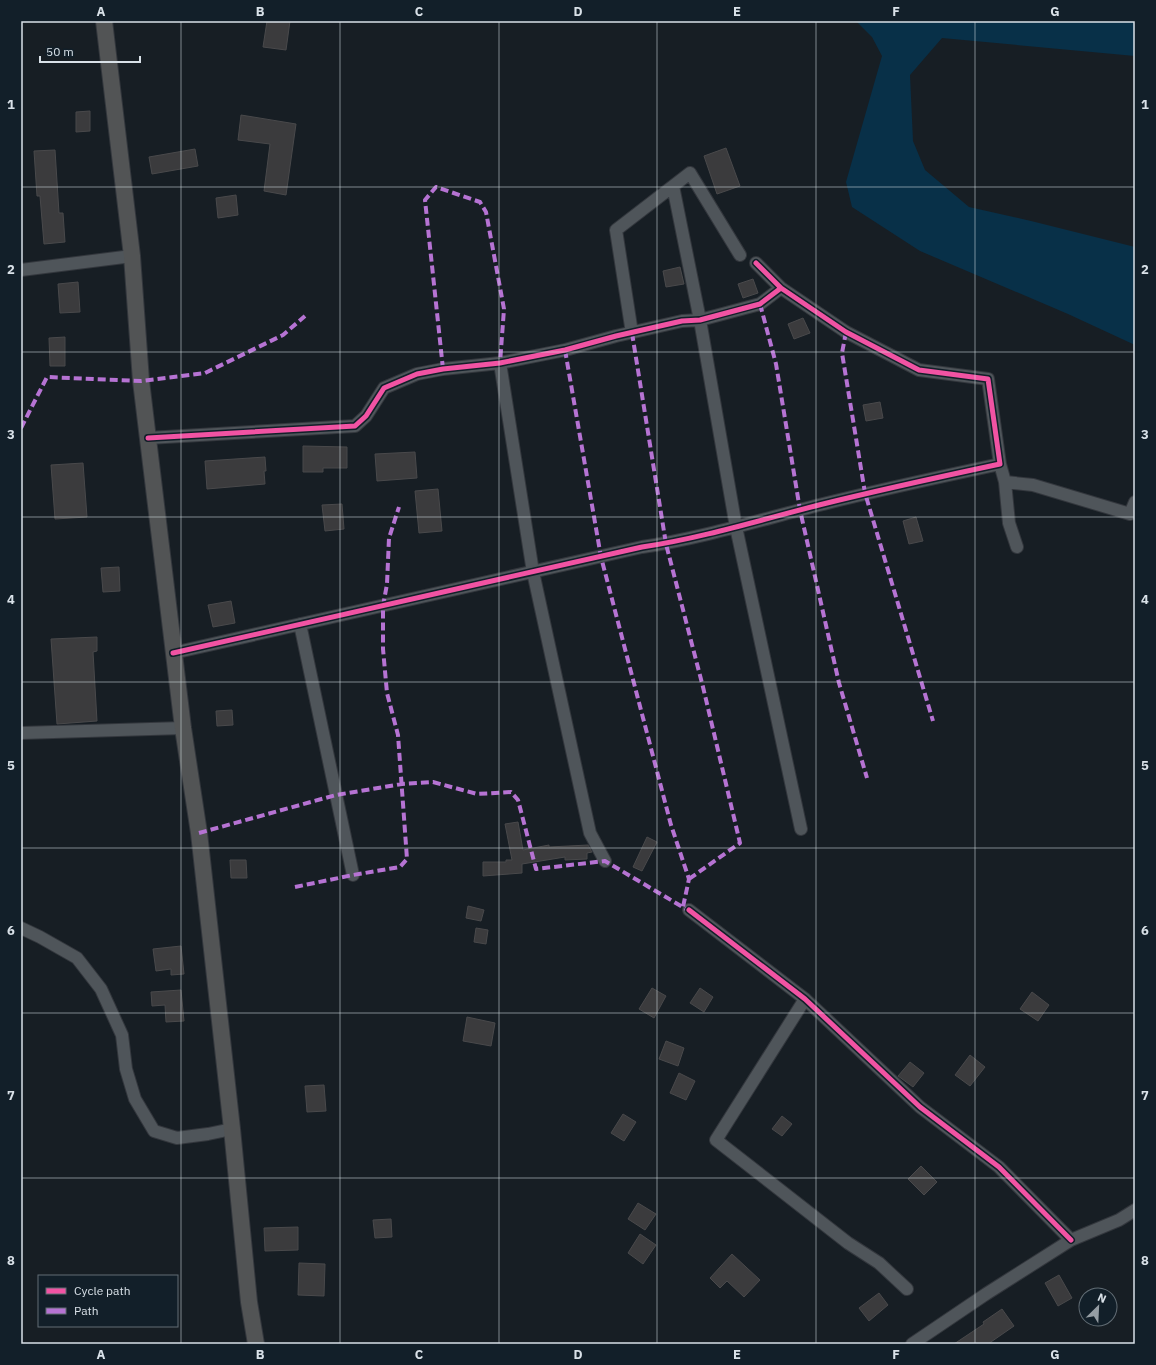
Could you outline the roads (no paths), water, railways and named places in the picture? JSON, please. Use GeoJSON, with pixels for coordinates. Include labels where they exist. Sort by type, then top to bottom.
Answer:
{"type":"FeatureCollection","features":[{"type":"Feature","properties":{"kind":"main road"},"geometry":{"type":"LineString","coordinates":[[104,21],[132,256],[141,381],[173,653],[199,833],[232,1129],[249,1302],[256,1344]]}},
{"type":"Feature","properties":{"kind":"street"},"geometry":{"type":"LineString","coordinates":[[632,333],[616,230],[690,172],[740,255]]}},
{"type":"Feature","properties":{"kind":"street"},"geometry":{"type":"LineString","coordinates":[[673,186],[700,320],[736,527],[801,829]]}},
{"type":"Feature","properties":{"kind":"street"},"geometry":{"type":"LineString","coordinates":[[21,270],[132,256]]}},
{"type":"Feature","properties":{"kind":"street"},"geometry":{"type":"LineString","coordinates":[[756,263],[780,288],[846,332],[919,370],[988,379],[1000,464],[1005,482],[1009,523],[1017,547]]}},
{"type":"Feature","properties":{"kind":"street"},"geometry":{"type":"LineString","coordinates":[[148,438],[355,426],[366,416],[384,388],[417,374],[443,369],[500,363],[565,350],[616,336],[682,321],[700,320],[760,304],[780,288]]}},
{"type":"Feature","properties":{"kind":"street"},"geometry":{"type":"LineString","coordinates":[[500,363],[533,572],[590,833],[605,861]]}},
{"type":"Feature","properties":{"kind":"street"},"geometry":{"type":"LineString","coordinates":[[173,653],[533,572],[666,544],[865,493],[1000,464]]}},
{"type":"Feature","properties":{"kind":"street"},"geometry":{"type":"LineString","coordinates":[[1005,482],[1033,485],[1130,514],[1135,502]]}},
{"type":"Feature","properties":{"kind":"street"},"geometry":{"type":"LineString","coordinates":[[300,624],[353,875]]}},
{"type":"Feature","properties":{"kind":"street"},"geometry":{"type":"LineString","coordinates":[[21,733],[183,728]]}},
{"type":"Feature","properties":{"kind":"street"},"geometry":{"type":"LineString","coordinates":[[689,910],[805,999],[920,1107],[999,1167],[1071,1240]]}},
{"type":"Feature","properties":{"kind":"street"},"geometry":{"type":"LineString","coordinates":[[21,928],[77,958],[101,989],[122,1035],[126,1069],[135,1099],[154,1132],[177,1138],[232,1129]]}},
{"type":"Feature","properties":{"kind":"street"},"geometry":{"type":"LineString","coordinates":[[805,999],[716,1140],[848,1244],[879,1263],[907,1289]]}},
{"type":"Feature","properties":{"kind":"street"},"geometry":{"type":"LineString","coordinates":[[912,1344],[986,1294],[1071,1240],[1118,1220],[1135,1210]]}},
{"type":"Feature","properties":{"kind":"water"},"geometry":{"type":"Polygon","coordinates":[[[856,21],[1135,21],[1135,56],[942,38],[910,75],[913,141],[925,170],[969,207],[1135,247],[1135,345],[1068,314],[920,251],[852,207],[846,182],[882,56],[872,37],[856,21]]]}}]}
